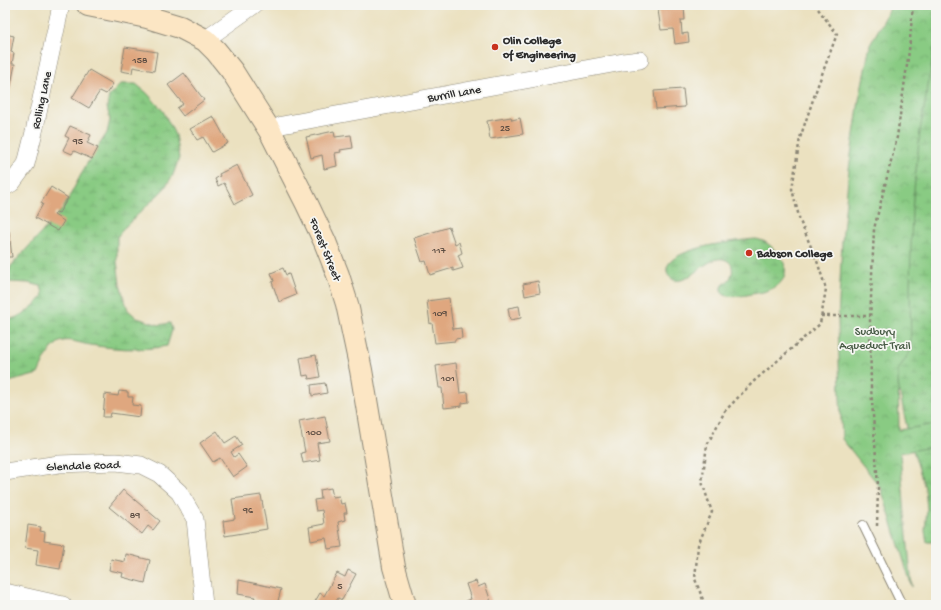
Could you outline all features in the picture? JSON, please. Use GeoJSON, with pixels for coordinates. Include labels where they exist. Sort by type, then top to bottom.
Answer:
{"type":"FeatureCollection","features":[{"type":"Feature","properties":{"kind":"street","name":"Rolling Lane"},"geometry":{"type":"LineString","coordinates":[[5,187],[12,183],[26,164],[61,5]]}},
{"type":"Feature","properties":{"kind":"street","name":"Forest Street"},"geometry":{"type":"LineString","coordinates":[[88,5],[147,17],[180,27],[205,40],[232,71],[270,131],[308,204],[325,242],[338,275],[347,304],[361,370],[394,567],[405,605]]}},
{"type":"Feature","properties":{"kind":"street"},"geometry":{"type":"LineString","coordinates":[[205,40],[254,5]]}},
{"type":"Feature","properties":{"kind":"street","name":"Burrill Lane"},"geometry":{"type":"LineString","coordinates":[[270,131],[282,124],[640,60]]}},
{"type":"Feature","properties":{"kind":"street","name":"Glendale Road"},"geometry":{"type":"LineString","coordinates":[[5,472],[60,464],[116,462],[141,465],[159,474],[179,492],[195,519],[204,605]]}},
{"type":"Feature","properties":{"kind":"street"},"geometry":{"type":"LineString","coordinates":[[5,592],[63,605]]}},
{"type":"Feature","properties":{"kind":"lane"},"geometry":{"type":"LineString","coordinates":[[863,525],[902,605]]}},
{"type":"Feature","properties":{"kind":"path"},"geometry":{"type":"LineString","coordinates":[[705,605],[695,579],[698,545],[712,512],[702,482],[707,445],[725,411],[753,382],[820,324],[826,289],[817,261],[800,220],[792,189],[800,138],[837,34],[815,5]]}},
{"type":"Feature","properties":{"kind":"path"},"geometry":{"type":"LineString","coordinates":[[877,553],[878,486],[871,387],[870,316],[874,229],[897,137],[909,51],[913,5],[921,5]]}},
{"type":"Feature","properties":{"kind":"path"},"geometry":{"type":"LineString","coordinates":[[821,316],[870,316]]}},
{"type":"Feature","properties":{"kind":"green space","name":"Sudbury Aqueduct Trail"},"geometry":{"type":"Polygon","coordinates":[[[892,5],[936,5],[936,10],[934,12],[936,22],[936,40],[920,131],[912,210],[910,287],[911,350],[898,370],[899,430],[936,424],[936,446],[900,453],[912,587],[881,488],[842,439],[840,398],[838,320],[842,242],[849,169],[859,100],[870,45],[892,5]]]}},
{"type":"Feature","properties":{"kind":"green space"},"geometry":{"type":"Polygon","coordinates":[[[929,5],[936,5],[936,542],[927,542],[925,531],[927,509],[925,488],[909,438],[895,369],[929,5]]]}},
{"type":"Feature","properties":{"kind":"green space"},"geometry":{"type":"Polygon","coordinates":[[[121,84],[136,84],[147,93],[163,111],[175,135],[179,158],[173,175],[164,189],[125,227],[117,237],[117,261],[120,285],[128,310],[137,318],[159,325],[170,323],[172,330],[167,346],[157,348],[126,349],[64,341],[58,343],[51,349],[38,374],[5,383],[5,320],[16,318],[34,306],[42,298],[43,293],[41,286],[28,283],[9,282],[6,280],[11,266],[63,209],[86,165],[107,133],[110,120],[107,107],[109,96],[121,84]]]}},
{"type":"Feature","properties":{"kind":"green space"},"geometry":{"type":"Polygon","coordinates":[[[756,239],[771,246],[782,259],[784,264],[785,274],[781,283],[768,290],[759,293],[727,296],[721,291],[721,287],[732,274],[732,269],[731,264],[728,261],[720,259],[713,260],[693,274],[680,280],[674,280],[668,274],[667,271],[669,263],[677,256],[704,247],[735,241],[756,239]]]}},
{"type":"Feature","properties":{"kind":"building"},"geometry":{"type":"Polygon","coordinates":[[[666,5],[673,5],[673,8],[684,7],[685,20],[681,20],[682,34],[688,33],[689,42],[675,44],[673,29],[661,30],[658,10],[667,9],[666,5]]]}},
{"type":"Feature","properties":{"kind":"building"},"geometry":{"type":"Polygon","coordinates":[[[5,34],[14,36],[11,52],[14,53],[12,64],[15,64],[10,90],[5,89],[5,34]]]}},
{"type":"Feature","properties":{"kind":"building"},"geometry":{"type":"Polygon","coordinates":[[[125,47],[157,52],[154,71],[133,67],[132,73],[121,71],[125,47]]]}},
{"type":"Feature","properties":{"kind":"building"},"geometry":{"type":"Polygon","coordinates":[[[89,70],[113,84],[106,94],[100,91],[89,108],[72,98],[89,70]]]}},
{"type":"Feature","properties":{"kind":"building"},"geometry":{"type":"Polygon","coordinates":[[[184,73],[204,100],[183,116],[177,108],[183,104],[168,85],[184,73]]]}},
{"type":"Feature","properties":{"kind":"building"},"geometry":{"type":"Polygon","coordinates":[[[683,89],[685,107],[656,109],[654,91],[683,89]]]}},
{"type":"Feature","properties":{"kind":"building"},"geometry":{"type":"Polygon","coordinates":[[[213,116],[228,143],[212,152],[203,137],[197,140],[190,129],[213,116]]]}},
{"type":"Feature","properties":{"kind":"building"},"geometry":{"type":"Polygon","coordinates":[[[511,117],[512,120],[520,118],[523,134],[490,139],[487,121],[511,117]]]}},
{"type":"Feature","properties":{"kind":"building"},"geometry":{"type":"Polygon","coordinates":[[[70,126],[91,135],[87,143],[98,148],[92,159],[74,151],[72,154],[63,150],[69,138],[65,136],[70,126]]]}},
{"type":"Feature","properties":{"kind":"building"},"geometry":{"type":"Polygon","coordinates":[[[334,131],[335,137],[351,135],[353,148],[340,150],[341,152],[335,153],[337,166],[324,169],[322,155],[311,158],[306,137],[334,131]]]}},
{"type":"Feature","properties":{"kind":"building"},"geometry":{"type":"Polygon","coordinates":[[[237,165],[252,195],[235,204],[224,183],[218,186],[215,179],[220,176],[219,174],[237,165]]]}},
{"type":"Feature","properties":{"kind":"building"},"geometry":{"type":"Polygon","coordinates":[[[51,187],[68,198],[59,213],[56,212],[54,215],[64,221],[58,231],[35,218],[43,204],[41,203],[51,187]]]}},
{"type":"Feature","properties":{"kind":"building"},"geometry":{"type":"Polygon","coordinates":[[[449,227],[455,244],[459,242],[462,253],[458,255],[463,268],[453,271],[453,268],[430,275],[426,261],[422,262],[414,238],[449,227]]]}},
{"type":"Feature","properties":{"kind":"building"},"geometry":{"type":"Polygon","coordinates":[[[9,231],[12,257],[5,257],[5,232],[9,231]]]}},
{"type":"Feature","properties":{"kind":"building"},"geometry":{"type":"Polygon","coordinates":[[[283,268],[286,275],[289,274],[296,295],[279,302],[272,282],[274,281],[271,273],[283,268]]]}},
{"type":"Feature","properties":{"kind":"building"},"geometry":{"type":"Polygon","coordinates":[[[538,281],[540,293],[525,296],[523,284],[538,281]]]}},
{"type":"Feature","properties":{"kind":"building"},"geometry":{"type":"Polygon","coordinates":[[[449,298],[453,329],[461,328],[462,338],[455,339],[455,341],[435,343],[432,323],[430,324],[427,301],[449,298]]]}},
{"type":"Feature","properties":{"kind":"building"},"geometry":{"type":"Polygon","coordinates":[[[519,306],[521,318],[510,320],[508,308],[519,306]]]}},
{"type":"Feature","properties":{"kind":"building"},"geometry":{"type":"Polygon","coordinates":[[[316,355],[320,377],[309,379],[308,375],[303,376],[300,358],[316,355]]]}},
{"type":"Feature","properties":{"kind":"building"},"geometry":{"type":"Polygon","coordinates":[[[456,363],[460,393],[468,392],[469,402],[462,403],[462,406],[444,408],[442,388],[439,388],[436,366],[456,363]]]}},
{"type":"Feature","properties":{"kind":"building"},"geometry":{"type":"Polygon","coordinates":[[[325,383],[327,393],[312,396],[311,385],[325,383]]]}},
{"type":"Feature","properties":{"kind":"building"},"geometry":{"type":"Polygon","coordinates":[[[119,391],[128,392],[128,397],[133,397],[132,405],[141,406],[140,417],[111,413],[110,417],[103,417],[105,394],[118,396],[119,391]]]}},
{"type":"Feature","properties":{"kind":"building"},"geometry":{"type":"Polygon","coordinates":[[[325,416],[330,441],[317,443],[320,460],[303,463],[301,453],[305,452],[299,421],[325,416]]]}},
{"type":"Feature","properties":{"kind":"building"},"geometry":{"type":"Polygon","coordinates":[[[217,431],[225,443],[236,436],[242,445],[231,452],[234,457],[238,454],[247,467],[233,477],[220,458],[213,462],[200,443],[217,431]]]}},
{"type":"Feature","properties":{"kind":"building"},"geometry":{"type":"Polygon","coordinates":[[[331,488],[333,497],[339,496],[341,504],[345,503],[347,513],[344,513],[345,520],[338,522],[342,547],[328,549],[326,538],[311,541],[309,527],[324,524],[322,510],[316,511],[314,500],[321,499],[320,490],[331,488]]]}},
{"type":"Feature","properties":{"kind":"building"},"geometry":{"type":"Polygon","coordinates":[[[123,490],[160,521],[153,530],[148,526],[142,534],[109,507],[123,490]]]}},
{"type":"Feature","properties":{"kind":"building"},"geometry":{"type":"Polygon","coordinates":[[[261,495],[267,529],[225,536],[223,521],[235,519],[232,499],[261,495]]]}},
{"type":"Feature","properties":{"kind":"building"},"geometry":{"type":"Polygon","coordinates":[[[28,525],[41,527],[40,531],[45,532],[44,541],[64,544],[60,569],[36,565],[38,550],[25,548],[28,525]]]}},
{"type":"Feature","properties":{"kind":"building"},"geometry":{"type":"Polygon","coordinates":[[[126,554],[150,560],[145,583],[122,577],[123,573],[109,570],[111,559],[125,562],[126,554]]]}},
{"type":"Feature","properties":{"kind":"building"},"geometry":{"type":"Polygon","coordinates":[[[348,570],[356,574],[342,600],[338,598],[334,605],[313,605],[320,593],[324,596],[337,573],[345,577],[348,570]]]}},
{"type":"Feature","properties":{"kind":"building"},"geometry":{"type":"Polygon","coordinates":[[[239,580],[281,589],[278,601],[285,603],[285,605],[268,605],[269,602],[254,599],[255,597],[238,594],[239,580]]]}},
{"type":"Feature","properties":{"kind":"building"},"geometry":{"type":"Polygon","coordinates":[[[476,581],[478,587],[485,584],[492,605],[467,605],[466,601],[471,599],[466,584],[476,581]]]}},
{"type":"Feature","properties":{"kind":"place","name":"Olin College of Engineering"},"geometry":{"type":"Point","coordinates":[495,47]}},
{"type":"Feature","properties":{"kind":"place","name":"Babson College"},"geometry":{"type":"Point","coordinates":[749,253]}}]}
